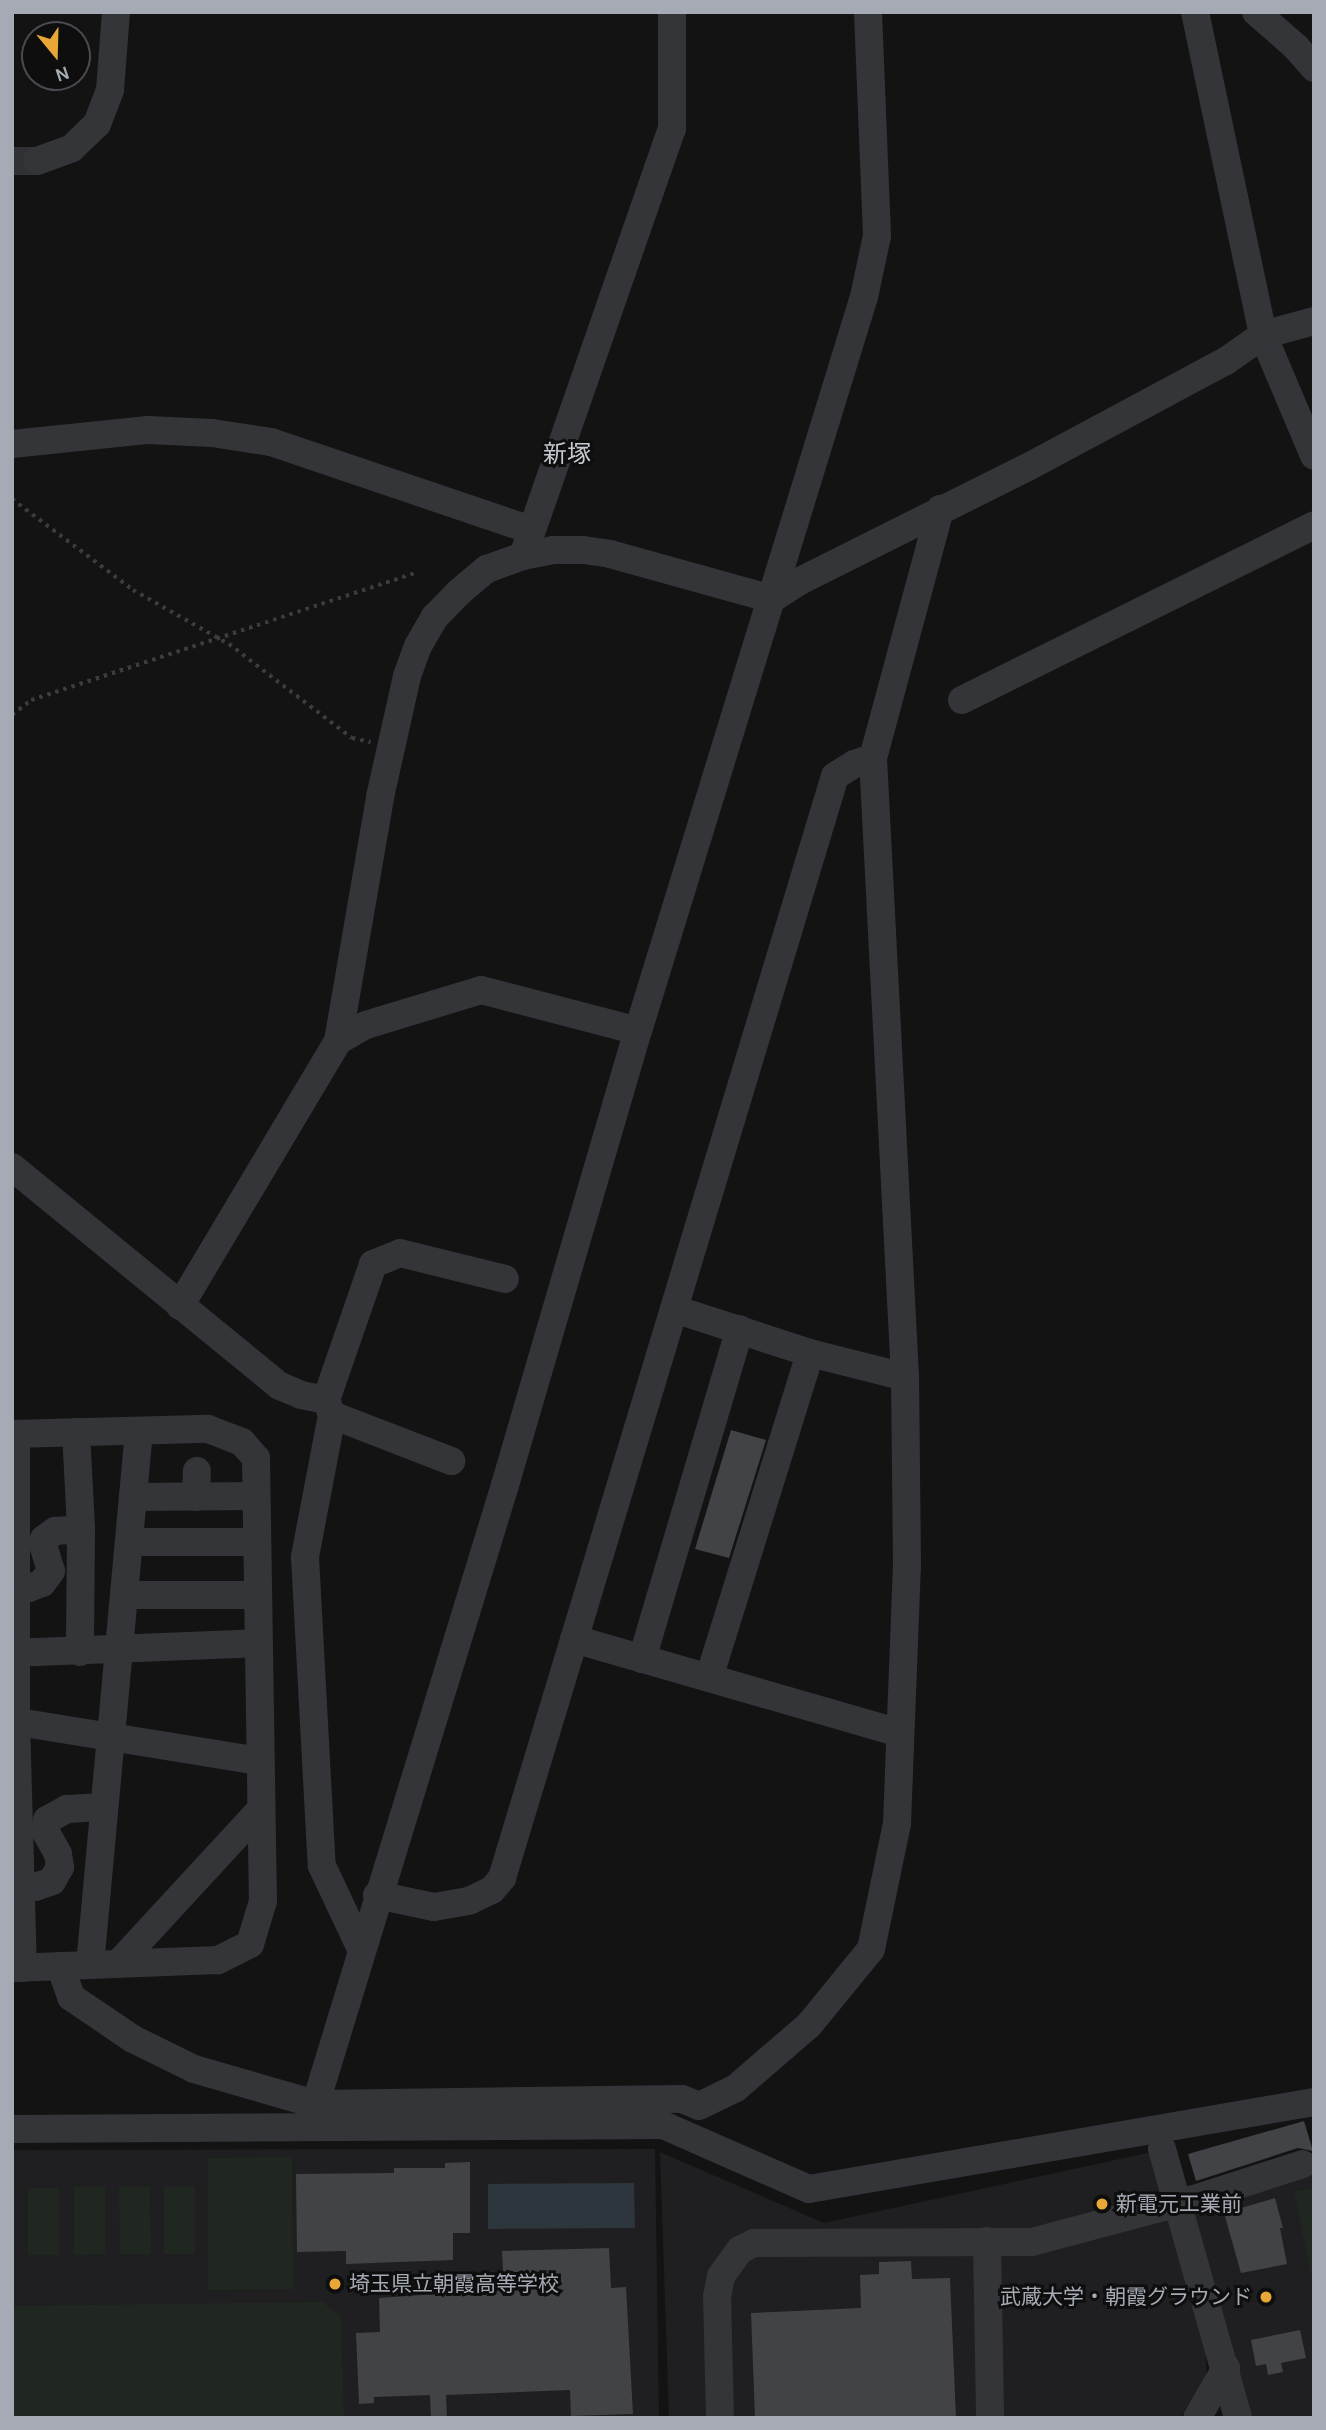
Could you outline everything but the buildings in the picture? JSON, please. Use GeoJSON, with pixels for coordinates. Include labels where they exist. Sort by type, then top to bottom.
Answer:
{"type":"FeatureCollection","features":[{"type":"Feature","properties":{"kind":"lane"},"geometry":{"type":"LineString","coordinates":[[37,161],[72,148],[96,124],[110,90],[117,12]]}},
{"type":"Feature","properties":{"kind":"lane"},"geometry":{"type":"LineString","coordinates":[[180,1306],[338,1041],[407,676],[418,646],[435,617],[487,569],[527,543],[672,129],[672,12]]}},
{"type":"Feature","properties":{"kind":"lane"},"geometry":{"type":"LineString","coordinates":[[312,2115],[377,1895],[505,1485],[638,1031],[864,297],[877,236],[868,12]]}},
{"type":"Feature","properties":{"kind":"lane"},"geometry":{"type":"LineString","coordinates":[[1195,12],[1263,335],[1314,456]]}},
{"type":"Feature","properties":{"kind":"lane"},"geometry":{"type":"LineString","coordinates":[[1256,12],[1296,47],[1314,68]]}},
{"type":"Feature","properties":{"kind":"lane"},"geometry":{"type":"LineString","coordinates":[[12,444],[148,430],[212,433],[271,442],[527,543],[553,550],[610,554],[772,599],[798,582],[1028,467],[1226,361],[1263,335],[1314,321]]}},
{"type":"Feature","properties":{"kind":"lane"},"geometry":{"type":"LineString","coordinates":[[12,2129],[682,2099],[699,2106],[736,2088],[809,2025],[871,1949],[897,1824],[907,1566],[905,1377],[873,758],[940,509]]}},
{"type":"Feature","properties":{"kind":"lane"},"geometry":{"type":"LineString","coordinates":[[962,700],[1314,525]]}},
{"type":"Feature","properties":{"kind":"lane"},"geometry":{"type":"LineString","coordinates":[[377,1895],[434,1907],[469,1900],[492,1890],[502,1878],[835,776],[854,764],[873,758]]}},
{"type":"Feature","properties":{"kind":"lane"},"geometry":{"type":"LineString","coordinates":[[338,1041],[366,1025],[481,990],[638,1031]]}},
{"type":"Feature","properties":{"kind":"lane"},"geometry":{"type":"LineString","coordinates":[[12,1167],[280,1386],[451,1461]]}},
{"type":"Feature","properties":{"kind":"lane"},"geometry":{"type":"LineString","coordinates":[[361,1949],[322,1866],[305,1557],[329,1407],[373,1264],[400,1253],[505,1279]]}},
{"type":"Feature","properties":{"kind":"lane"},"geometry":{"type":"LineString","coordinates":[[674,1309],[810,1353],[905,1377]]}},
{"type":"Feature","properties":{"kind":"lane"},"geometry":{"type":"LineString","coordinates":[[642,1659],[740,1329]]}},
{"type":"Feature","properties":{"kind":"lane"},"geometry":{"type":"LineString","coordinates":[[709,1678],[810,1353]]}},
{"type":"Feature","properties":{"kind":"lane"},"geometry":{"type":"LineString","coordinates":[[208,1429],[242,1441],[256,1458],[262,1900],[250,1944],[218,1961],[18,1968],[20,1887],[16,1849],[14,1733],[14,1446],[76,1432],[139,1431],[208,1429]]}},
{"type":"Feature","properties":{"kind":"lane"},"geometry":{"type":"LineString","coordinates":[[90,1965],[139,1431]]}},
{"type":"Feature","properties":{"kind":"lane"},"geometry":{"type":"LineString","coordinates":[[76,1432],[82,1529],[80,1651]]}},
{"type":"Feature","properties":{"kind":"lane"},"geometry":{"type":"LineString","coordinates":[[124,1594],[196,1532],[256,1496]]}},
{"type":"Feature","properties":{"kind":"lane"},"geometry":{"type":"LineString","coordinates":[[133,1497],[196,1532],[258,1595]]}},
{"type":"Feature","properties":{"kind":"lane"},"geometry":{"type":"LineString","coordinates":[[15,1586],[29,1588],[42,1583],[51,1571],[44,1539],[55,1531],[82,1529]]}},
{"type":"Feature","properties":{"kind":"lane"},"geometry":{"type":"LineString","coordinates":[[129,1542],[196,1532],[257,1542]]}},
{"type":"Feature","properties":{"kind":"lane"},"geometry":{"type":"LineString","coordinates":[[574,1639],[900,1733]]}},
{"type":"Feature","properties":{"kind":"lane"},"geometry":{"type":"LineString","coordinates":[[15,1653],[258,1643]]}},
{"type":"Feature","properties":{"kind":"lane"},"geometry":{"type":"LineString","coordinates":[[14,1733],[111,1736],[260,1761]]}},
{"type":"Feature","properties":{"kind":"lane"},"geometry":{"type":"LineString","coordinates":[[20,1887],[35,1887],[52,1881],[60,1867],[58,1854],[46,1832],[47,1820],[66,1809],[104,1807]]}},
{"type":"Feature","properties":{"kind":"lane"},"geometry":{"type":"LineString","coordinates":[[118,1964],[261,1809]]}},
{"type":"Feature","properties":{"kind":"lane"},"geometry":{"type":"LineString","coordinates":[[60,1966],[71,1997],[133,2039],[194,2069],[312,2115],[663,2125],[809,2189],[1314,2102]]}},
{"type":"Feature","properties":{"kind":"lane"},"geometry":{"type":"LineString","coordinates":[[699,2106],[703,2143]]}},
{"type":"Feature","properties":{"kind":"lane"},"geometry":{"type":"LineString","coordinates":[[1162,2149],[1238,2418]]}},
{"type":"Feature","properties":{"kind":"lane"},"geometry":{"type":"LineString","coordinates":[[720,2418],[718,2297],[721,2276],[740,2250],[754,2244],[1032,2242],[1178,2204],[1303,2164]]}},
{"type":"Feature","properties":{"kind":"lane"},"geometry":{"type":"LineString","coordinates":[[986,2241],[990,2418]]}},
{"type":"Feature","properties":{"kind":"lane"},"geometry":{"type":"LineString","coordinates":[[1197,2418],[1226,2368]]}},
{"type":"Feature","properties":{"kind":"path"},"geometry":{"type":"LineString","coordinates":[[12,499],[133,590],[218,638],[352,738],[392,747]]}},
{"type":"Feature","properties":{"kind":"path"},"geometry":{"type":"LineString","coordinates":[[12,715],[31,700],[416,573]]}},
{"type":"Feature","properties":{"kind":"shaded area","name":"埼玉県立朝霞高等学校"},"geometry":{"type":"Polygon","coordinates":[[[655,2149],[659,2418],[12,2418],[12,2150],[655,2149]]]}},
{"type":"Feature","properties":{"kind":"shaded area"},"geometry":{"type":"Polygon","coordinates":[[[660,2152],[824,2223],[1152,2152],[1206,2354],[1206,2377],[1180,2418],[669,2418],[660,2152]]]}},
{"type":"Feature","properties":{"kind":"shaded area"},"geometry":{"type":"Polygon","coordinates":[[[292,2157],[293,2289],[208,2290],[208,2158],[292,2157]]]}},
{"type":"Feature","properties":{"kind":"shaded area","name":"武蔵大学・朝霞グラウンド"},"geometry":{"type":"Polygon","coordinates":[[[1314,2168],[1314,2418],[1249,2418],[1193,2211],[1314,2168]]]}},
{"type":"Feature","properties":{"kind":"shaded area"},"geometry":{"type":"Polygon","coordinates":[[[634,2183],[635,2228],[488,2229],[488,2184],[634,2183]]]}},
{"type":"Feature","properties":{"kind":"shaded area"},"geometry":{"type":"Polygon","coordinates":[[[195,2186],[195,2254],[164,2254],[164,2187],[195,2186]]]}},
{"type":"Feature","properties":{"kind":"shaded area"},"geometry":{"type":"Polygon","coordinates":[[[74,2187],[105,2187],[105,2254],[74,2255],[74,2187]]]}},
{"type":"Feature","properties":{"kind":"shaded area"},"geometry":{"type":"Polygon","coordinates":[[[119,2187],[150,2187],[151,2254],[120,2254],[119,2187]]]}},
{"type":"Feature","properties":{"kind":"shaded area"},"geometry":{"type":"Polygon","coordinates":[[[28,2188],[59,2188],[59,2255],[28,2255],[28,2188]]]}},
{"type":"Feature","properties":{"kind":"shaded area"},"geometry":{"type":"Polygon","coordinates":[[[1314,2188],[1314,2287],[1294,2192],[1314,2188]]]}},
{"type":"Feature","properties":{"kind":"shaded area"},"geometry":{"type":"Polygon","coordinates":[[[323,2302],[341,2317],[344,2418],[12,2418],[12,2306],[323,2302]]]}},
{"type":"Feature","properties":{"kind":"tunnel"},"geometry":{"type":"LineString","coordinates":[[12,161],[37,161]]}},
{"type":"Feature","properties":{"kind":"place","name":"新電元工業前"},"geometry":{"type":"Point","coordinates":[1102,2204]}},
{"type":"Feature","properties":{"kind":"place","name":"埼玉県立朝霞高等学校"},"geometry":{"type":"Point","coordinates":[335,2284]}},
{"type":"Feature","properties":{"kind":"place","name":"武蔵大学・朝霞グラウンド"},"geometry":{"type":"Point","coordinates":[1266,2297]}},
{"type":"Feature","properties":{"kind":"district","name":"新塚"},"geometry":{"type":"Point","coordinates":[567,455]}}]}
